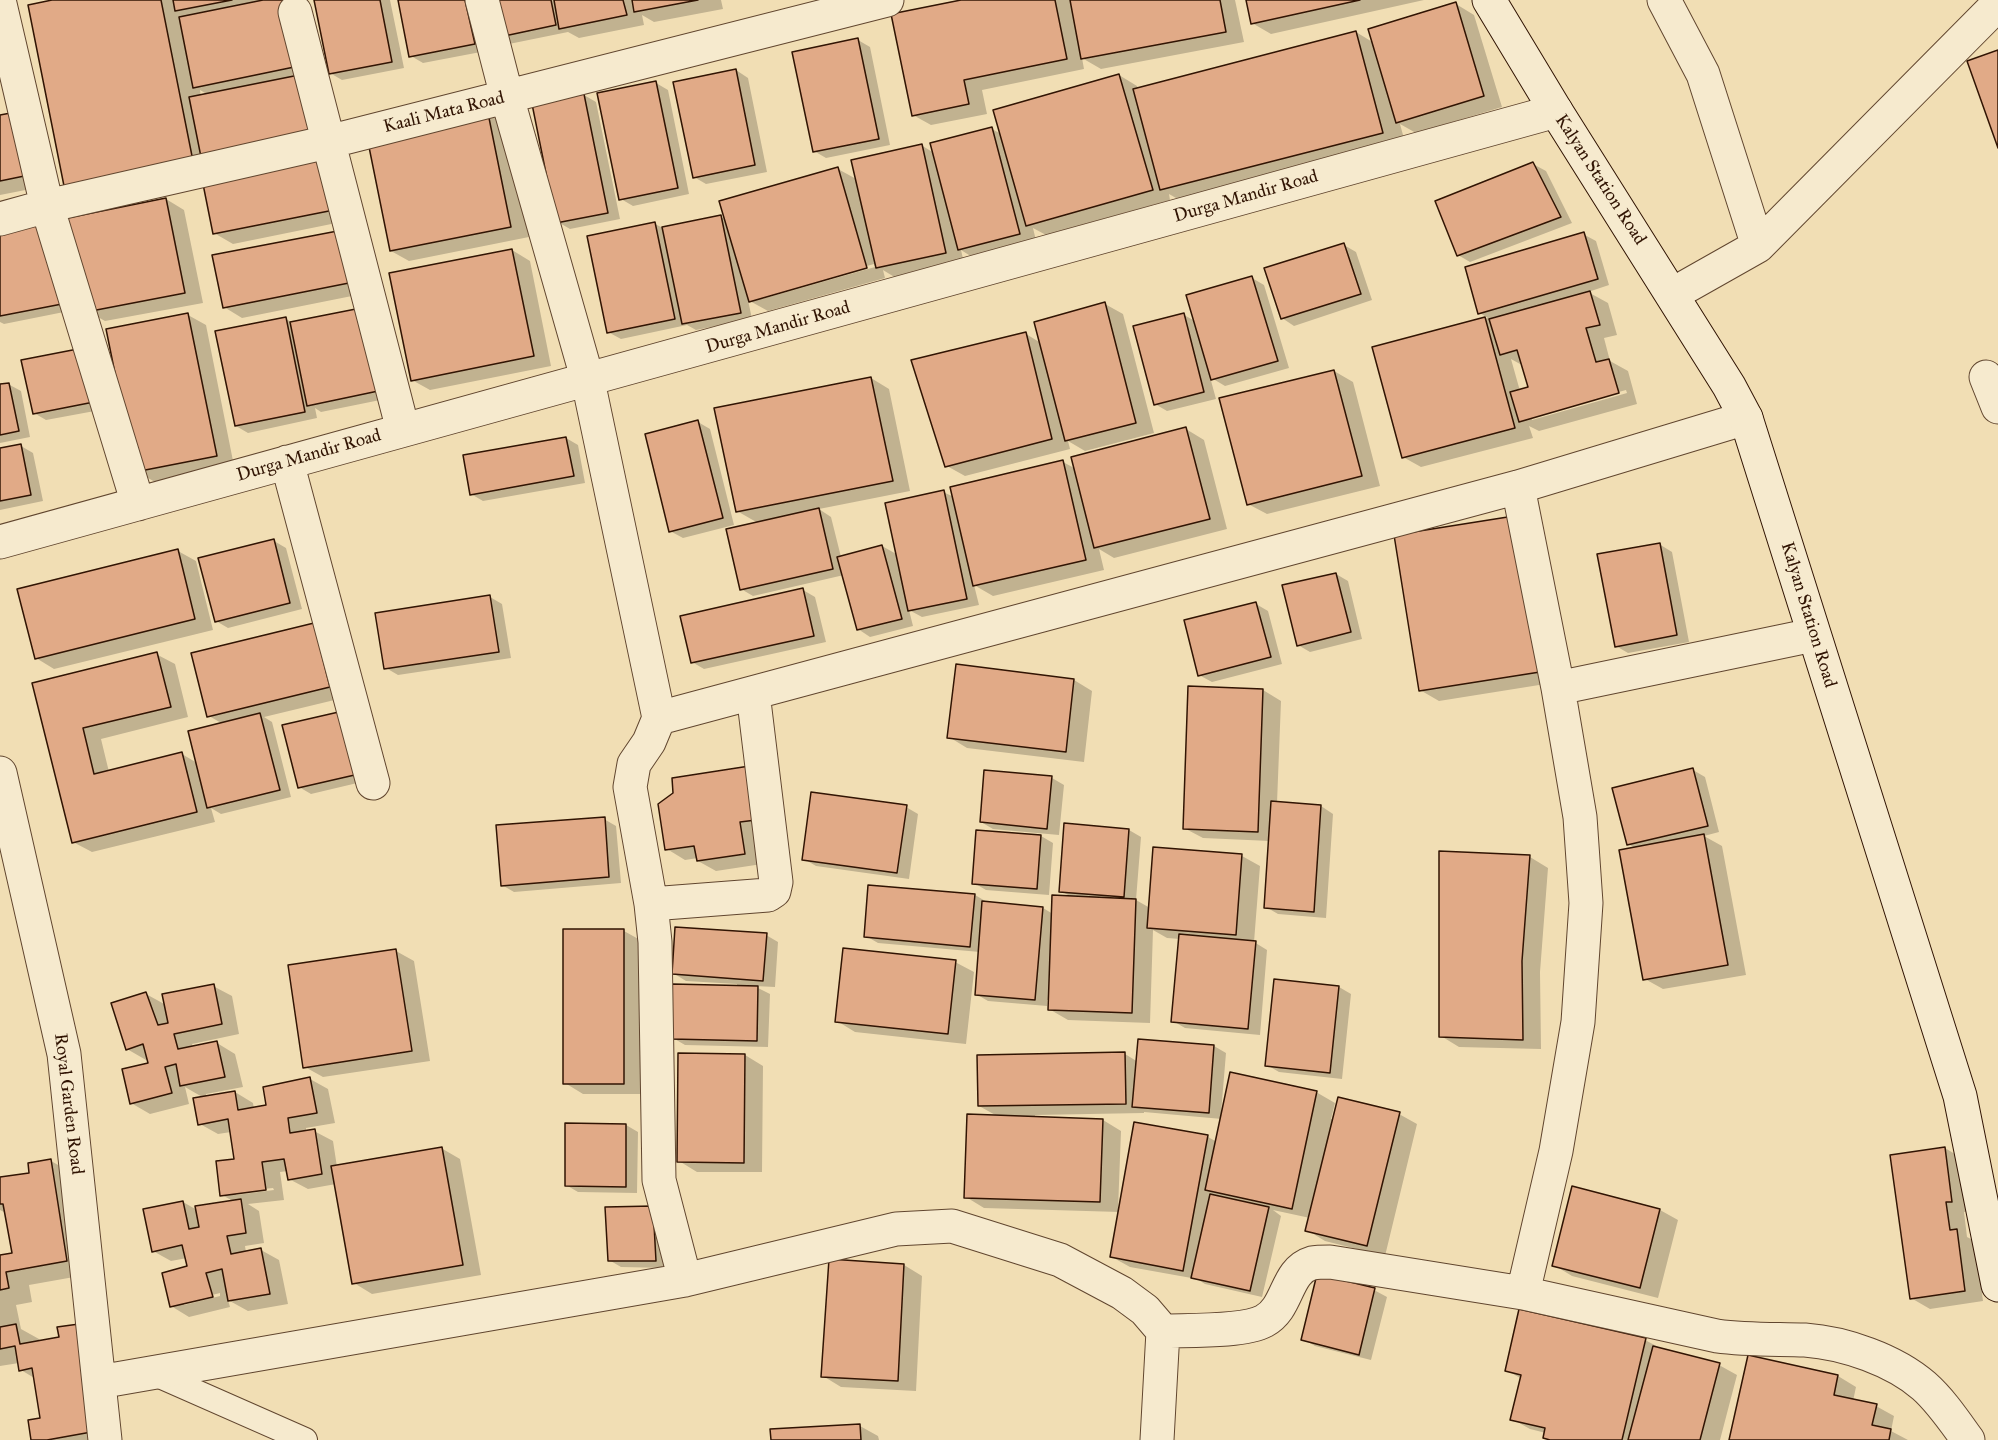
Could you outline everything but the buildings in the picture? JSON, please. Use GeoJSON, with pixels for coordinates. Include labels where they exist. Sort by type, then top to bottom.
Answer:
{"type":"FeatureCollection","features":[{"type":"Feature","properties":{"kind":"street"},"geometry":{"type":"LineString","coordinates":[[482,0],[507,97],[588,381],[659,718],[649,742],[634,764],[630,787],[663,903]]}},
{"type":"Feature","properties":{"kind":"street","name":"Kaali Mata Road"},"geometry":{"type":"LineString","coordinates":[[0,219],[47,206],[328,142],[507,97],[828,7],[887,0]]}},
{"type":"Feature","properties":{"kind":"street","name":"Kalyan Station Road"},"geometry":{"type":"LineString","coordinates":[[1490,0],[1556,111],[1673,294],[1746,418],[1960,1096],[1998,1286]]}},
{"type":"Feature","properties":{"kind":"street"},"geometry":{"type":"LineString","coordinates":[[1664,0],[1703,74],[1758,246]]}},
{"type":"Feature","properties":{"kind":"street"},"geometry":{"type":"LineString","coordinates":[[0,4],[47,206],[138,504]]}},
{"type":"Feature","properties":{"kind":"street"},"geometry":{"type":"LineString","coordinates":[[1673,294],[1758,246],[1998,4]]}},
{"type":"Feature","properties":{"kind":"street"},"geometry":{"type":"LineString","coordinates":[[295,12],[403,430]]}},
{"type":"Feature","properties":{"kind":"street","name":"Durga Mandir Road"},"geometry":{"type":"LineString","coordinates":[[0,542],[588,381],[1556,111]]}},
{"type":"Feature","properties":{"kind":"street"},"geometry":{"type":"LineString","coordinates":[[1986,377],[1998,407]]}},
{"type":"Feature","properties":{"kind":"street"},"geometry":{"type":"LineString","coordinates":[[659,718],[1518,487],[1746,418]]}},
{"type":"Feature","properties":{"kind":"street"},"geometry":{"type":"LineString","coordinates":[[287,462],[373,783]]}},
{"type":"Feature","properties":{"kind":"street"},"geometry":{"type":"LineString","coordinates":[[1518,487],[1558,688],[1580,817],[1586,903],[1578,1022],[1557,1151],[1523,1293]]}},
{"type":"Feature","properties":{"kind":"street"},"geometry":{"type":"LineString","coordinates":[[1558,688],[1814,635]]}},
{"type":"Feature","properties":{"kind":"street"},"geometry":{"type":"LineString","coordinates":[[663,903],[768,895],[774,891],[776,882],[753,693]]}},
{"type":"Feature","properties":{"kind":"street","name":"Royal Garden Road"},"geometry":{"type":"LineString","coordinates":[[0,773],[64,1054],[105,1440]]}},
{"type":"Feature","properties":{"kind":"street"},"geometry":{"type":"LineString","coordinates":[[652,799],[663,903],[655,942],[659,1179],[685,1280]]}},
{"type":"Feature","properties":{"kind":"street"},"geometry":{"type":"LineString","coordinates":[[99,1382],[685,1280],[896,1228],[952,1226],[1060,1260],[1122,1293],[1145,1310],[1163,1331],[1157,1440]]}},
{"type":"Feature","properties":{"kind":"street"},"geometry":{"type":"LineString","coordinates":[[1163,1331],[1243,1327],[1262,1322],[1276,1313],[1297,1271],[1311,1263],[1330,1262],[1523,1293],[1717,1336],[1747,1340],[1807,1340],[1855,1350],[1896,1366],[1925,1387],[1968,1440]]}},
{"type":"Feature","properties":{"kind":"lane"},"geometry":{"type":"LineString","coordinates":[[153,1373],[305,1440]]}}]}
